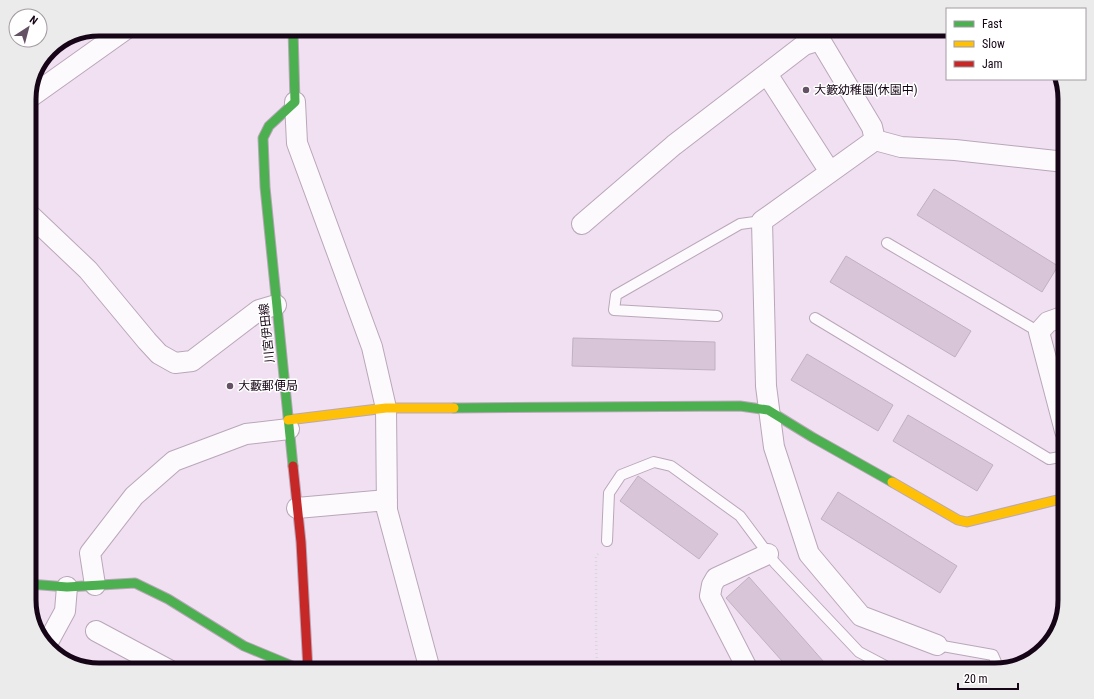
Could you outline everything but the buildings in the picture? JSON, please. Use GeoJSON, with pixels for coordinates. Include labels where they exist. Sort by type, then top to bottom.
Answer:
{"type":"FeatureCollection","features":[{"type":"Feature","properties":{"kind":"street"},"geometry":{"type":"LineString","coordinates":[[36,93],[116,36]]}},
{"type":"Feature","properties":{"kind":"street"},"geometry":{"type":"LineString","coordinates":[[293,36],[297,143],[372,347],[386,408],[387,510],[428,663]]}},
{"type":"Feature","properties":{"kind":"street"},"geometry":{"type":"LineString","coordinates":[[582,224],[674,145],[817,36]]}},
{"type":"Feature","properties":{"kind":"street"},"geometry":{"type":"LineString","coordinates":[[821,36],[872,126],[875,140]]}},
{"type":"Feature","properties":{"kind":"street"},"geometry":{"type":"LineString","coordinates":[[767,74],[830,172]]}},
{"type":"Feature","properties":{"kind":"street","name":"川宮伊田線"},"geometry":{"type":"LineString","coordinates":[[295,102],[269,126],[263,138],[265,188],[276,305],[301,542],[308,663]]}},
{"type":"Feature","properties":{"kind":"street"},"geometry":{"type":"LineString","coordinates":[[875,140],[901,147],[955,150],[1058,161]]}},
{"type":"Feature","properties":{"kind":"street"},"geometry":{"type":"LineString","coordinates":[[875,140],[762,221],[766,386],[768,410],[774,447],[808,554],[861,616],[937,645]]}},
{"type":"Feature","properties":{"kind":"street"},"geometry":{"type":"LineString","coordinates":[[36,221],[88,270],[155,350],[175,364],[192,361],[259,310],[276,305]]}},
{"type":"Feature","properties":{"kind":"street"},"geometry":{"type":"LineString","coordinates":[[1058,318],[1048,322],[1039,332],[1058,404]]}},
{"type":"Feature","properties":{"kind":"street"},"geometry":{"type":"LineString","coordinates":[[95,585],[90,553],[134,496],[174,461],[246,434],[289,424],[386,408],[740,406],[768,410],[812,437],[958,520],[967,522],[1058,500]]}},
{"type":"Feature","properties":{"kind":"street"},"geometry":{"type":"LineString","coordinates":[[297,508],[387,500]]}},
{"type":"Feature","properties":{"kind":"street"},"geometry":{"type":"LineString","coordinates":[[744,663],[710,596],[712,585],[716,578],[768,554]]}},
{"type":"Feature","properties":{"kind":"street"},"geometry":{"type":"LineString","coordinates":[[36,585],[67,587],[135,584],[168,599],[244,646],[285,663]]}},
{"type":"Feature","properties":{"kind":"street"},"geometry":{"type":"LineString","coordinates":[[50,639],[65,611],[67,587]]}},
{"type":"Feature","properties":{"kind":"street"},"geometry":{"type":"LineString","coordinates":[[96,631],[156,663]]}},
{"type":"Feature","properties":{"kind":"lane"},"geometry":{"type":"LineString","coordinates":[[717,316],[614,310],[616,295],[740,224],[762,221]]}},
{"type":"Feature","properties":{"kind":"lane"},"geometry":{"type":"LineString","coordinates":[[887,243],[1039,332]]}},
{"type":"Feature","properties":{"kind":"lane"},"geometry":{"type":"LineString","coordinates":[[815,318],[1049,459],[1058,457]]}},
{"type":"Feature","properties":{"kind":"lane"},"geometry":{"type":"LineString","coordinates":[[607,541],[609,493],[621,475],[654,462],[671,466],[740,516],[775,563],[859,652],[880,663]]}},
{"type":"Feature","properties":{"kind":"lane"},"geometry":{"type":"LineString","coordinates":[[937,645],[993,655],[996,663]]}},
{"type":"Feature","properties":{"kind":"path"},"geometry":{"type":"LineString","coordinates":[[597,663],[596,556],[607,541]]}},
{"type":"Feature","properties":{"kind":"traffic: fast"},"geometry":{"type":"LineString","coordinates":[[293,36],[295,102],[269,126],[263,138],[265,187],[293,466]]}},
{"type":"Feature","properties":{"kind":"traffic: fast"},"geometry":{"type":"LineString","coordinates":[[454,408],[740,406],[768,410],[812,437],[892,482]]}},
{"type":"Feature","properties":{"kind":"traffic: fast"},"geometry":{"type":"LineString","coordinates":[[36,585],[67,587],[135,583],[168,599],[244,646],[285,663]]}},
{"type":"Feature","properties":{"kind":"traffic: slow"},"geometry":{"type":"LineString","coordinates":[[288,420],[386,408],[454,408]]}},
{"type":"Feature","properties":{"kind":"traffic: slow"},"geometry":{"type":"LineString","coordinates":[[892,482],[958,520],[967,522],[1058,500]]}},
{"type":"Feature","properties":{"kind":"traffic: jam"},"geometry":{"type":"LineString","coordinates":[[293,466],[301,542],[308,663]]}},
{"type":"Feature","properties":{"kind":"place","name":"大籔幼稚園(休園中)"},"geometry":{"type":"Point","coordinates":[806,90]}},
{"type":"Feature","properties":{"kind":"place","name":"大藪郵便局"},"geometry":{"type":"Point","coordinates":[230,386]}}]}
